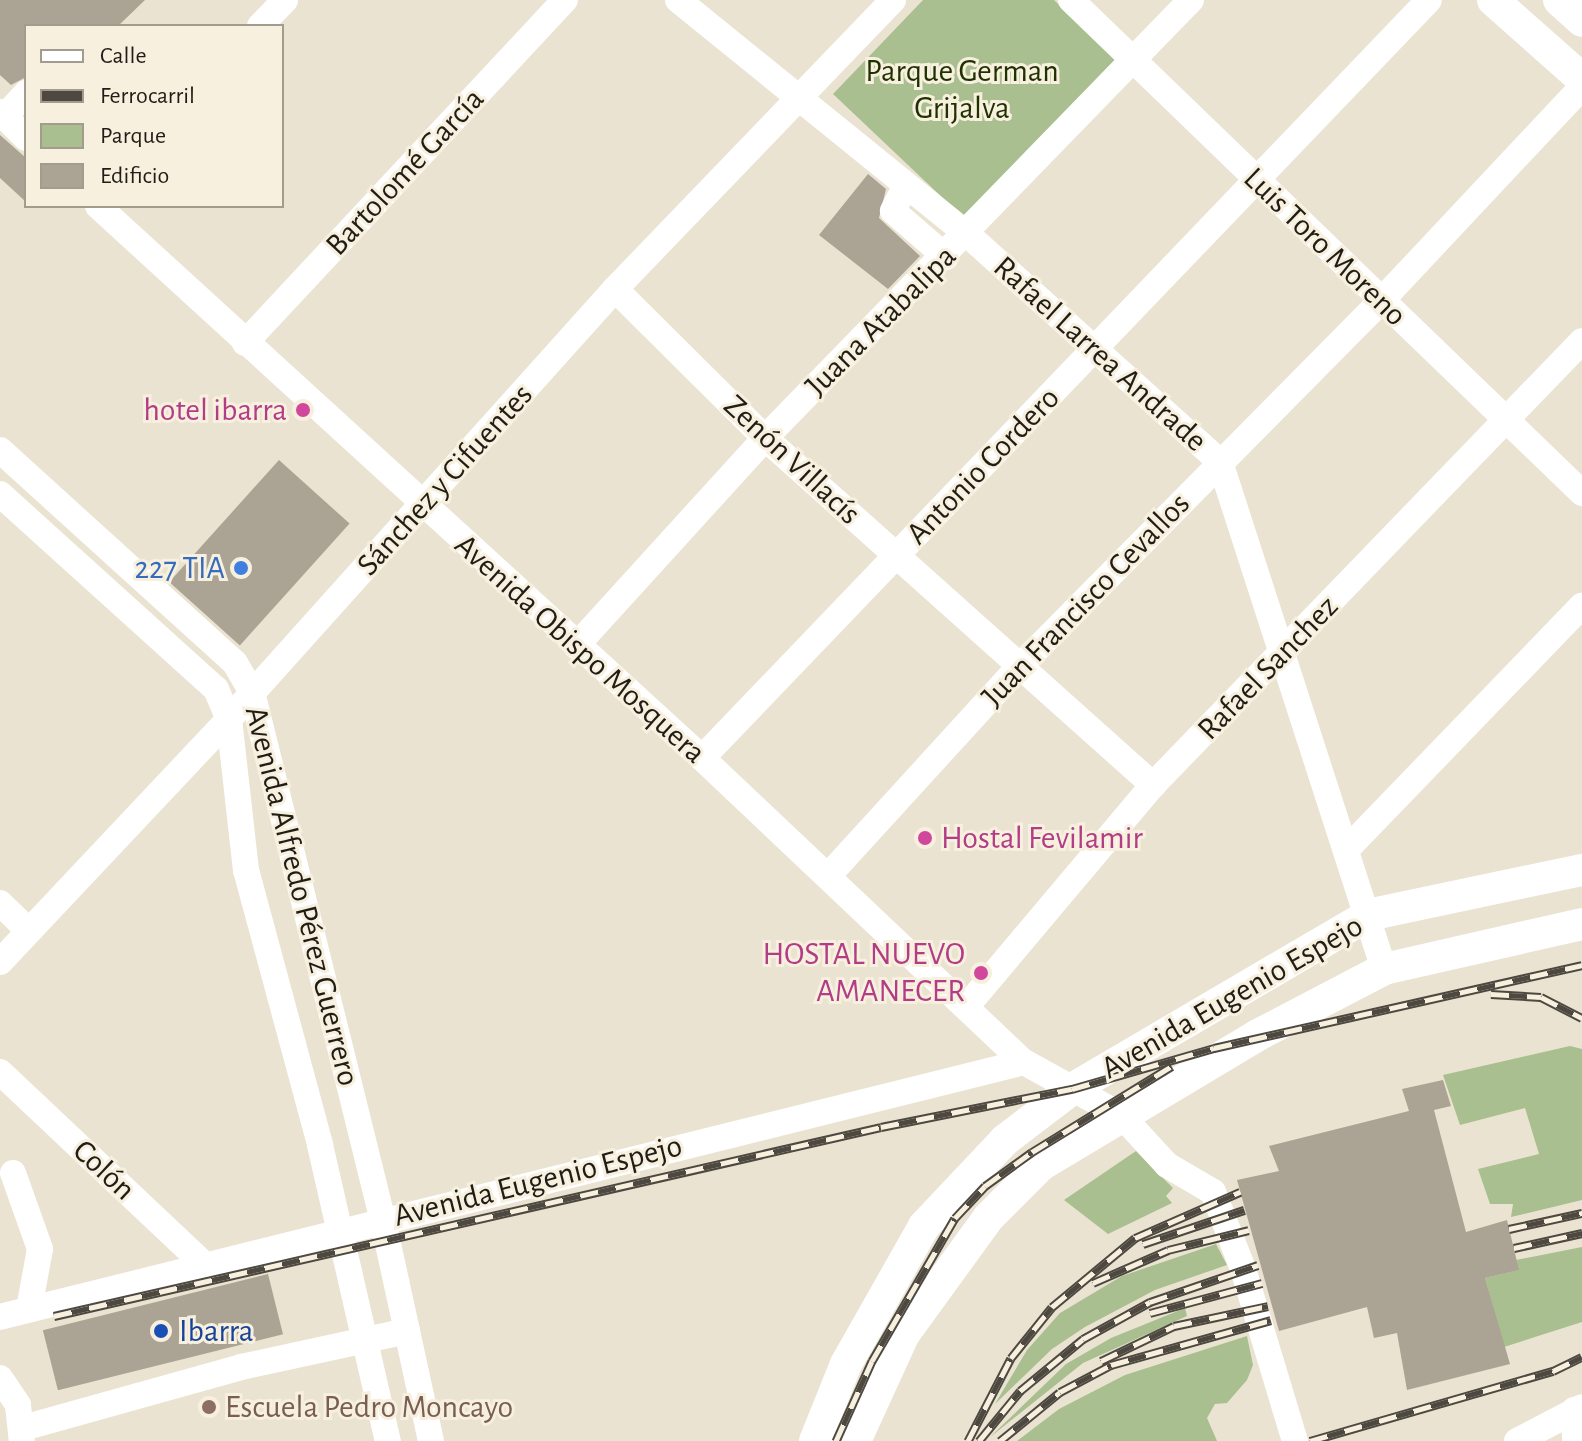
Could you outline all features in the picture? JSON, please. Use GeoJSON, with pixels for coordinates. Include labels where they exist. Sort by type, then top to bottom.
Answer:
{"type":"FeatureCollection","features":[{"type":"Feature","properties":{"kind":"main road"},"geometry":{"type":"LineString","coordinates":[[1493,0],[1582,79]]}},
{"type":"Feature","properties":{"kind":"main road"},"geometry":{"type":"LineString","coordinates":[[1559,0],[1582,21]]}},
{"type":"Feature","properties":{"kind":"main road","name":"Avenida Eugenio Espejo"},"geometry":{"type":"LineString","coordinates":[[1072,1089],[1368,915],[1582,870]]}},
{"type":"Feature","properties":{"kind":"main road","name":"Avenida Eugenio Espejo"},"geometry":{"type":"LineString","coordinates":[[1121,1115],[1384,969],[1582,924]]}},
{"type":"Feature","properties":{"kind":"main road"},"geometry":{"type":"LineString","coordinates":[[815,1441],[846,1364],[924,1226],[1005,1140],[1072,1089]]}},
{"type":"Feature","properties":{"kind":"main road"},"geometry":{"type":"LineString","coordinates":[[855,1441],[904,1334],[989,1217],[1041,1165],[1121,1115]]}},
{"type":"Feature","properties":{"kind":"street"},"geometry":{"type":"LineString","coordinates":[[262,24],[285,0]]}},
{"type":"Feature","properties":{"kind":"street","name":"Bartolomé García"},"geometry":{"type":"LineString","coordinates":[[245,343],[565,0]]}},
{"type":"Feature","properties":{"kind":"street","name":"Rafael Larrea Andrade"},"geometry":{"type":"LineString","coordinates":[[678,0],[967,234],[1220,462],[1384,969]]}},
{"type":"Feature","properties":{"kind":"street","name":"Sánchez y Cifuentes"},"geometry":{"type":"LineString","coordinates":[[0,962],[229,719],[615,289],[893,0]]}},
{"type":"Feature","properties":{"kind":"street","name":"Luis Toro Moreno"},"geometry":{"type":"LineString","coordinates":[[1071,0],[1254,180],[1582,493]]}},
{"type":"Feature","properties":{"kind":"street","name":"Juana Atabalipa"},"geometry":{"type":"LineString","coordinates":[[576,646],[765,438],[946,257],[1132,58],[1191,0]]}},
{"type":"Feature","properties":{"kind":"street","name":"Antonio Cordero"},"geometry":{"type":"LineString","coordinates":[[702,758],[1429,0]]}},
{"type":"Feature","properties":{"kind":"street","name":"Juan Francisco Cevallos"},"geometry":{"type":"LineString","coordinates":[[828,876],[1018,668],[1381,301],[1582,87]]}},
{"type":"Feature","properties":{"kind":"street"},"geometry":{"type":"LineString","coordinates":[[24,95],[2,114],[24,136]]}},
{"type":"Feature","properties":{"kind":"street"},"geometry":{"type":"LineString","coordinates":[[906,185],[893,211],[946,257]]}},
{"type":"Feature","properties":{"kind":"street","name":"Avenida Obispo Mosquera"},"geometry":{"type":"LineString","coordinates":[[100,208],[422,506],[702,758],[1024,1062]]}},
{"type":"Feature","properties":{"kind":"street","name":"Zenón Villacís"},"geometry":{"type":"LineString","coordinates":[[615,289],[765,438],[1018,668],[1153,785]]}},
{"type":"Feature","properties":{"kind":"street","name":"Rafael Sanchez"},"geometry":{"type":"LineString","coordinates":[[966,1007],[1153,785],[1282,656],[1582,341]]}},
{"type":"Feature","properties":{"kind":"street","name":"Avenida Alfredo Pérez Guerrero"},"geometry":{"type":"LineString","coordinates":[[5,466],[235,663],[252,692],[383,1221],[431,1441]]}},
{"type":"Feature","properties":{"kind":"street","name":"Avenida Alfredo Pérez Guerrero"},"geometry":{"type":"LineString","coordinates":[[0,494],[216,689],[229,719],[246,870],[340,1229],[388,1441]]}},
{"type":"Feature","properties":{"kind":"street"},"geometry":{"type":"LineString","coordinates":[[1347,849],[1582,606]]}},
{"type":"Feature","properties":{"kind":"street"},"geometry":{"type":"LineString","coordinates":[[0,903],[29,931]]}},
{"type":"Feature","properties":{"kind":"street","name":"Avenida Eugenio Espejo"},"geometry":{"type":"LineString","coordinates":[[0,1317],[208,1268],[340,1229],[383,1221],[1024,1062],[1121,1115]]}},
{"type":"Feature","properties":{"kind":"street","name":"Colón"},"geometry":{"type":"LineString","coordinates":[[0,1072],[208,1268]]}},
{"type":"Feature","properties":{"kind":"street"},"geometry":{"type":"LineString","coordinates":[[1121,1115],[1144,1145],[1222,1203],[1295,1441]]}},
{"type":"Feature","properties":{"kind":"street"},"geometry":{"type":"LineString","coordinates":[[13,1173],[40,1249],[29,1309]]}},
{"type":"Feature","properties":{"kind":"street"},"geometry":{"type":"LineString","coordinates":[[0,1378],[18,1405],[22,1434],[241,1367],[407,1331]]}},
{"type":"Feature","properties":{"kind":"street"},"geometry":{"type":"LineString","coordinates":[[1517,1441],[1578,1408]]}},
{"type":"Feature","properties":{"kind":"street"},"geometry":{"type":"LineString","coordinates":[[1575,1441],[1578,1408]]}},
{"type":"Feature","properties":{"kind":"green space","name":"Parque German Grijalva"},"geometry":{"type":"Polygon","coordinates":[[[923,0],[1054,0],[1116,59],[965,219],[833,94],[923,0]]]}},
{"type":"Feature","properties":{"kind":"green space"},"geometry":{"type":"Polygon","coordinates":[[[1570,1046],[1582,1049],[1582,1200],[1511,1217],[1513,1204],[1490,1204],[1478,1169],[1539,1154],[1525,1108],[1460,1125],[1443,1075],[1570,1046]]]}},
{"type":"Feature","properties":{"kind":"green space"},"geometry":{"type":"Polygon","coordinates":[[[1136,1151],[1173,1188],[1166,1196],[1172,1203],[1108,1234],[1064,1200],[1136,1151]]]}},
{"type":"Feature","properties":{"kind":"green space"},"geometry":{"type":"Polygon","coordinates":[[[1216,1244],[1227,1265],[1155,1290],[1085,1327],[1052,1349],[995,1404],[1027,1350],[1060,1313],[1122,1276],[1216,1244]]]}},
{"type":"Feature","properties":{"kind":"green space"},"geometry":{"type":"Polygon","coordinates":[[[1582,1247],[1582,1322],[1504,1347],[1485,1278],[1518,1270],[1516,1260],[1582,1247]]]}},
{"type":"Feature","properties":{"kind":"green space"},"geometry":{"type":"Polygon","coordinates":[[[1185,1308],[1187,1316],[1083,1363],[989,1438],[1066,1364],[1111,1338],[1185,1308]]]}},
{"type":"Feature","properties":{"kind":"green space"},"geometry":{"type":"Polygon","coordinates":[[[1247,1336],[1253,1365],[1247,1380],[1227,1403],[1215,1404],[1207,1418],[1217,1441],[1017,1441],[1059,1409],[1125,1375],[1247,1336]]]}},
{"type":"Feature","properties":{"kind":"building"},"geometry":{"type":"Polygon","coordinates":[[[0,0],[145,0],[120,24],[24,24],[24,78],[11,85],[0,75],[0,0]]]}},
{"type":"Feature","properties":{"kind":"building"},"geometry":{"type":"Polygon","coordinates":[[[0,135],[24,156],[24,200],[0,178],[0,135]]]}},
{"type":"Feature","properties":{"kind":"building"},"geometry":{"type":"Polygon","coordinates":[[[868,174],[886,189],[879,218],[920,256],[888,289],[819,235],[868,174]]]}},
{"type":"Feature","properties":{"kind":"building"},"geometry":{"type":"Polygon","coordinates":[[[279,460],[350,524],[240,645],[169,582],[279,460]]]}},
{"type":"Feature","properties":{"kind":"building"},"geometry":{"type":"Polygon","coordinates":[[[1443,1080],[1451,1106],[1434,1110],[1466,1232],[1507,1220],[1519,1270],[1485,1278],[1510,1364],[1407,1390],[1397,1333],[1374,1338],[1367,1307],[1279,1331],[1237,1180],[1279,1171],[1269,1146],[1409,1111],[1402,1089],[1443,1080]]]}},
{"type":"Feature","properties":{"kind":"building","name":"Ibarra"},"geometry":{"type":"Polygon","coordinates":[[[268,1274],[283,1334],[58,1390],[43,1330],[268,1274]]]}},
{"type":"Feature","properties":{"kind":"railway"},"geometry":{"type":"LineString","coordinates":[[54,1316],[881,1127],[1072,1089],[1214,1048],[1582,965]]}},
{"type":"Feature","properties":{"kind":"railway"},"geometry":{"type":"LineString","coordinates":[[1491,994],[1541,997],[1582,1018]]}},
{"type":"Feature","properties":{"kind":"railway"},"geometry":{"type":"LineString","coordinates":[[836,1441],[872,1361],[955,1218],[985,1186],[1032,1152],[1172,1066]]}},
{"type":"Feature","properties":{"kind":"railway"},"geometry":{"type":"LineString","coordinates":[[968,1441],[1011,1358],[1052,1307],[1135,1238],[1240,1192]]}},
{"type":"Feature","properties":{"kind":"railway"},"geometry":{"type":"LineString","coordinates":[[1143,1244],[1244,1210]]}},
{"type":"Feature","properties":{"kind":"railway"},"geometry":{"type":"LineString","coordinates":[[1509,1229],[1582,1213]]}},
{"type":"Feature","properties":{"kind":"railway"},"geometry":{"type":"LineString","coordinates":[[1093,1283],[1168,1250],[1249,1230]]}},
{"type":"Feature","properties":{"kind":"railway"},"geometry":{"type":"LineString","coordinates":[[1514,1248],[1582,1233]]}},
{"type":"Feature","properties":{"kind":"railway"},"geometry":{"type":"LineString","coordinates":[[979,1441],[1020,1391],[1083,1339],[1150,1302],[1258,1265]]}},
{"type":"Feature","properties":{"kind":"railway"},"geometry":{"type":"LineString","coordinates":[[1150,1313],[1262,1283]]}},
{"type":"Feature","properties":{"kind":"railway"},"geometry":{"type":"LineString","coordinates":[[1101,1361],[1174,1326],[1268,1306]]}},
{"type":"Feature","properties":{"kind":"railway"},"geometry":{"type":"LineString","coordinates":[[1000,1441],[1060,1392],[1111,1365],[1271,1320]]}},
{"type":"Feature","properties":{"kind":"railway"},"geometry":{"type":"LineString","coordinates":[[1310,1441],[1553,1371],[1582,1357]]}},
{"type":"Feature","properties":{"kind":"place","name":"hotel ibarra"},"geometry":{"type":"Point","coordinates":[303,410]}},
{"type":"Feature","properties":{"kind":"place","name":"227 TIA"},"geometry":{"type":"Point","coordinates":[241,568]}},
{"type":"Feature","properties":{"kind":"place","name":"Hostal Fevilamir"},"geometry":{"type":"Point","coordinates":[925,838]}},
{"type":"Feature","properties":{"kind":"place","name":"HOSTAL NUEVO AMANECER"},"geometry":{"type":"Point","coordinates":[981,973]}},
{"type":"Feature","properties":{"kind":"place","name":"Ibarra"},"geometry":{"type":"Point","coordinates":[161,1331]}},
{"type":"Feature","properties":{"kind":"place","name":"Escuela Pedro Moncayo"},"geometry":{"type":"Point","coordinates":[209,1407]}}]}
